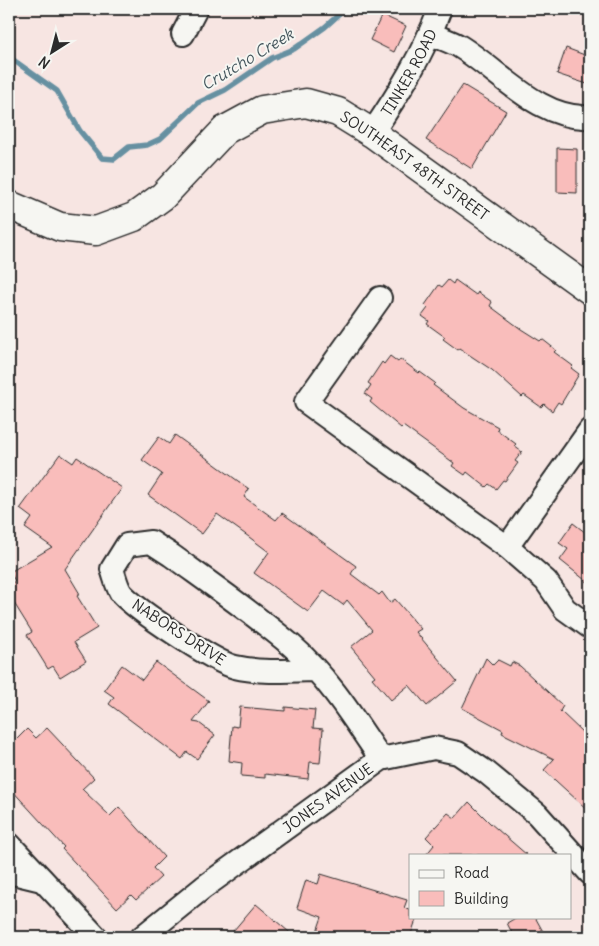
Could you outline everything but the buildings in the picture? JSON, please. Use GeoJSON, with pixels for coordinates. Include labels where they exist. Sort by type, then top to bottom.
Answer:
{"type":"FeatureCollection","features":[{"type":"Feature","properties":{"kind":"street"},"geometry":{"type":"LineString","coordinates":[[183,34],[196,9]]}},
{"type":"Feature","properties":{"kind":"street","name":"TINKER ROAD"},"geometry":{"type":"LineString","coordinates":[[372,133],[394,101],[431,34],[440,9]]}},
{"type":"Feature","properties":{"kind":"street"},"geometry":{"type":"LineString","coordinates":[[431,34],[458,46],[544,106],[584,117]]}},
{"type":"Feature","properties":{"kind":"street","name":"SOUTHEAST 48TH STREET"},"geometry":{"type":"LineString","coordinates":[[9,205],[60,227],[96,231],[134,217],[163,196],[225,130],[262,110],[306,103],[338,112],[372,133],[590,290]]}},
{"type":"Feature","properties":{"kind":"street"},"geometry":{"type":"LineString","coordinates":[[380,298],[306,402],[507,547],[546,581],[565,609],[590,627]]}},
{"type":"Feature","properties":{"kind":"street"},"geometry":{"type":"LineString","coordinates":[[507,547],[590,430]]}},
{"type":"Feature","properties":{"kind":"street","name":"NABORS DRIVE"},"geometry":{"type":"LineString","coordinates":[[315,670],[262,672],[232,666],[202,650],[139,608],[120,592],[112,569],[127,545],[151,542],[292,646],[315,670],[342,701],[381,759]]}},
{"type":"Feature","properties":{"kind":"street","name":"JONES AVENUE"},"geometry":{"type":"LineString","coordinates":[[142,937],[204,887],[381,759],[434,748],[458,753],[486,772],[537,814],[590,873]]}},
{"type":"Feature","properties":{"kind":"street"},"geometry":{"type":"LineString","coordinates":[[9,844],[96,937]]}},
{"type":"Feature","properties":{"kind":"street"},"geometry":{"type":"LineString","coordinates":[[9,872],[42,880]]}},
{"type":"Feature","properties":{"kind":"waterway","name":"Crutcho Creek"},"geometry":{"type":"LineString","coordinates":[[9,57],[57,91],[80,131],[102,158],[114,159],[129,147],[147,145],[160,139],[198,103],[225,90],[272,58],[294,49],[325,27],[345,9]]}}]}
